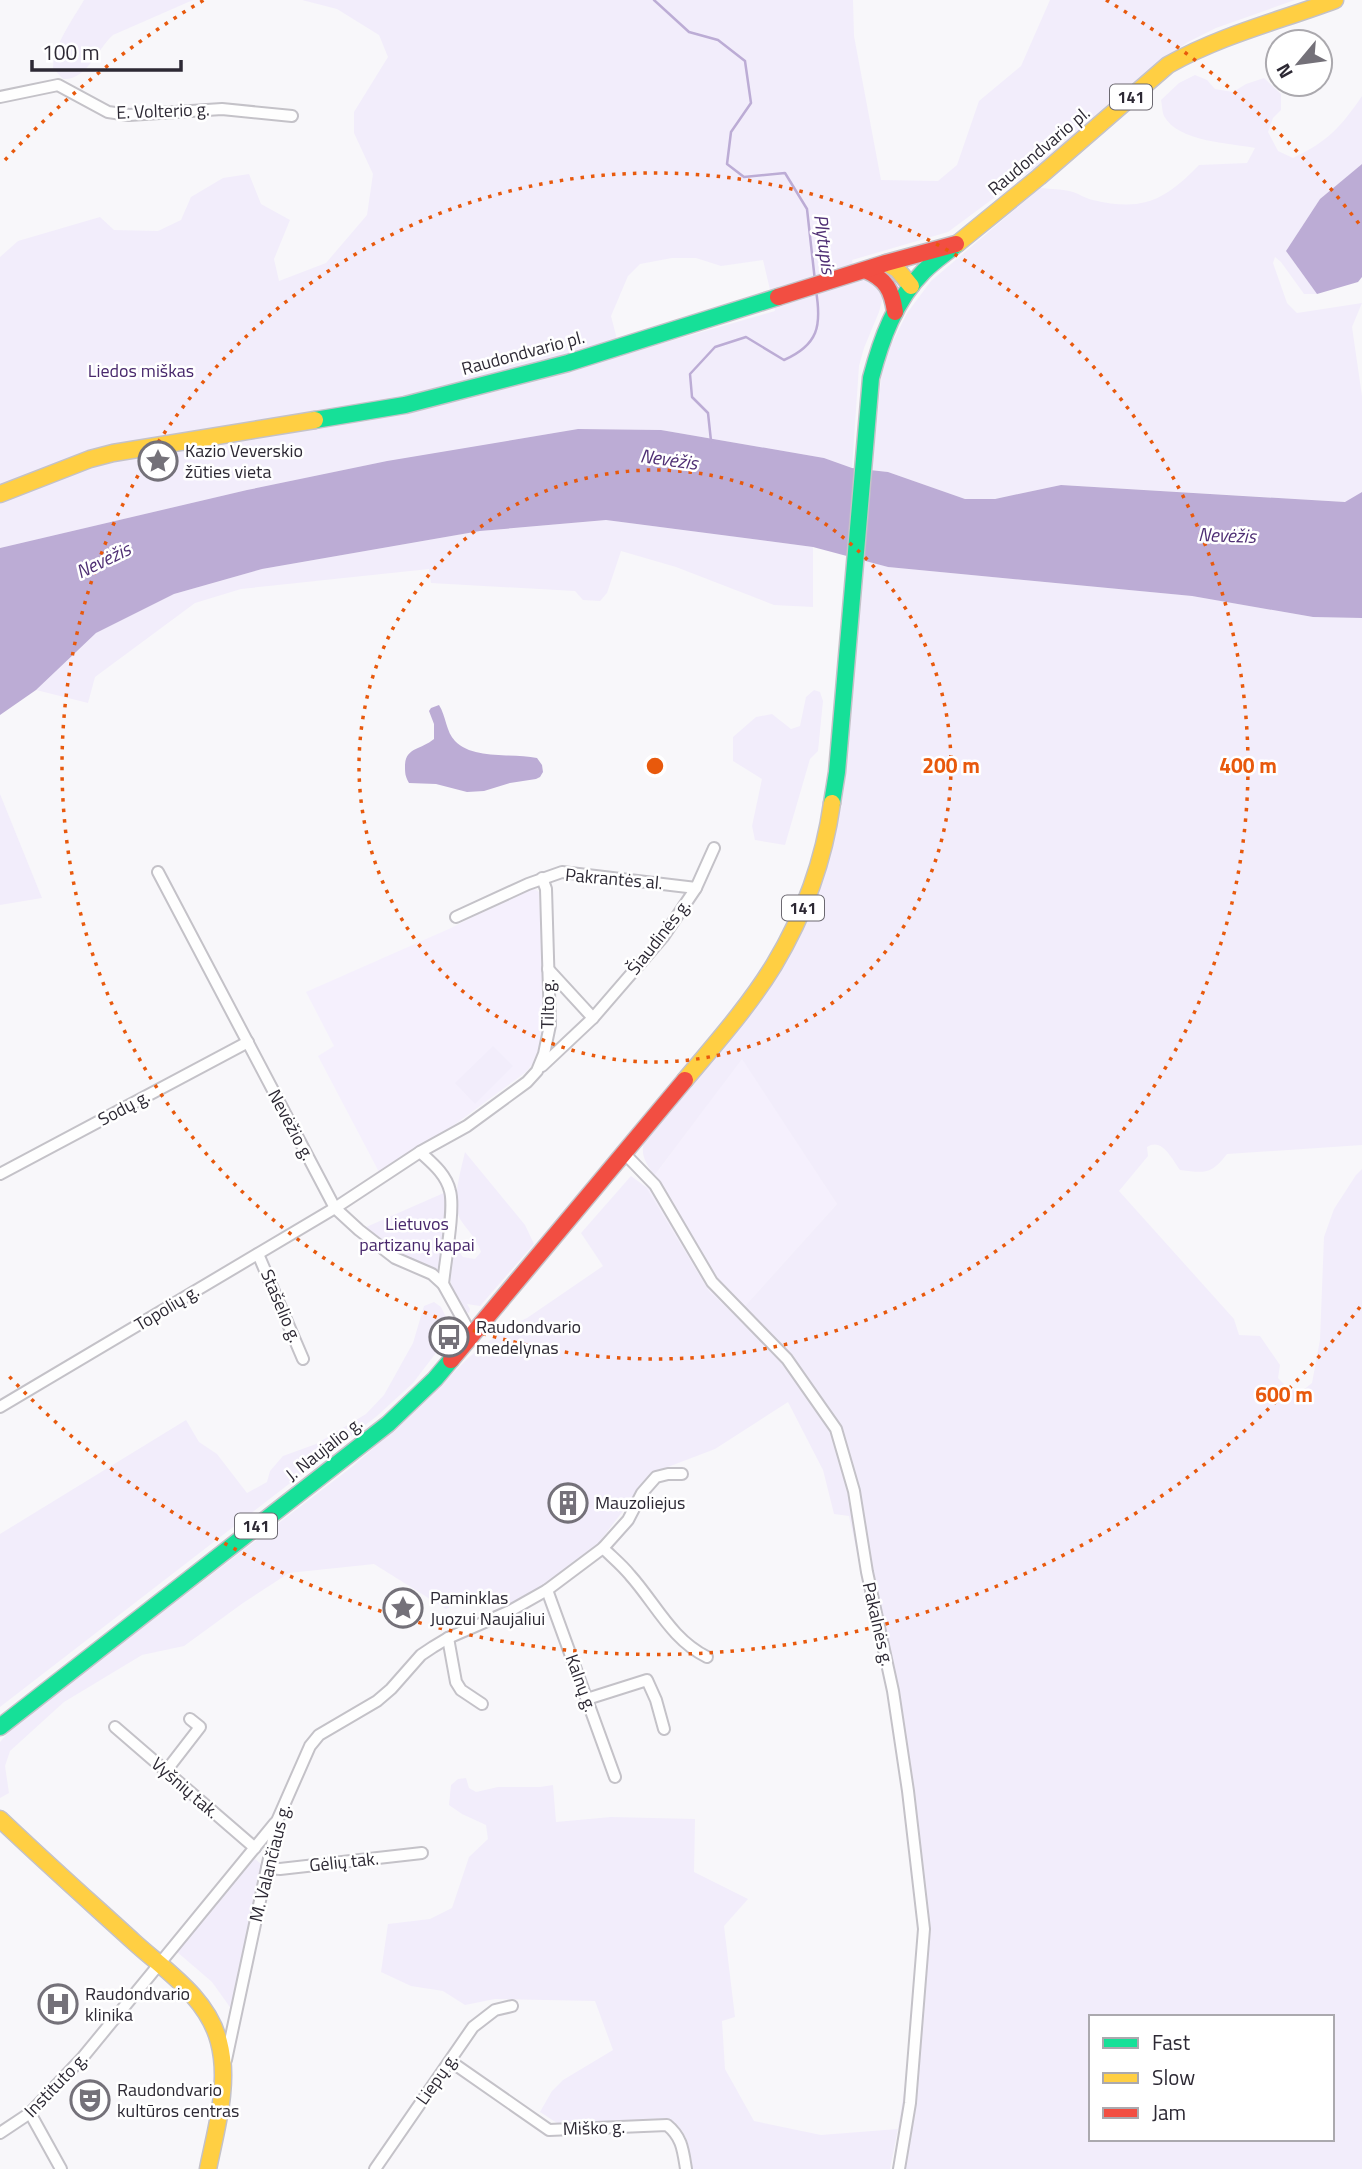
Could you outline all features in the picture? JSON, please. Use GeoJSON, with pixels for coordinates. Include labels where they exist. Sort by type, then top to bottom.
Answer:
{"type":"FeatureCollection","features":[{"type":"Feature","properties":{"kind":"main road","name":"Raudondvario pl."},"geometry":{"type":"LineString","coordinates":[[911,286],[924,271],[1039,177],[1168,65],[1212,41],[1335,0]]}},
{"type":"Feature","properties":{"kind":"main road","name":"Raudondvario pl."},"geometry":{"type":"LineString","coordinates":[[0,494],[90,459],[405,405],[568,363],[886,263],[956,244]]}},
{"type":"Feature","properties":{"kind":"main road"},"geometry":{"type":"LineString","coordinates":[[886,263],[897,269],[911,286]]}},
{"type":"Feature","properties":{"kind":"main road"},"geometry":{"type":"LineString","coordinates":[[865,270],[881,276],[890,285],[895,312]]}},
{"type":"Feature","properties":{"kind":"main road"},"geometry":{"type":"LineString","coordinates":[[890,285],[911,286]]}},
{"type":"Feature","properties":{"kind":"main road","name":"141"},"geometry":{"type":"LineString","coordinates":[[624,1153],[755,993],[774,965],[802,912],[821,857],[833,806],[842,730],[850,608],[874,362],[895,312],[911,286]]}},
{"type":"Feature","properties":{"kind":"main road","name":"J. Naujalio g."},"geometry":{"type":"LineString","coordinates":[[0,1727],[388,1424],[428,1387],[624,1153]]}},
{"type":"Feature","properties":{"kind":"main road"},"geometry":{"type":"LineString","coordinates":[[0,1819],[189,1993],[208,2016],[219,2042],[223,2076],[208,2169]]}},
{"type":"Feature","properties":{"kind":"street","name":"E. Volterio g."},"geometry":{"type":"LineString","coordinates":[[0,97],[58,85],[108,113],[129,115],[222,109],[292,116]]}},
{"type":"Feature","properties":{"kind":"street","name":"Šiaudinės g."},"geometry":{"type":"LineString","coordinates":[[537,1070],[593,1018],[663,937],[696,888],[714,848]]}},
{"type":"Feature","properties":{"kind":"street","name":"Nevėžio g."},"geometry":{"type":"LineString","coordinates":[[158,872],[335,1208],[395,1258],[432,1274],[443,1284],[472,1336]]}},
{"type":"Feature","properties":{"kind":"street","name":"Pakrantės al."},"geometry":{"type":"LineString","coordinates":[[456,916],[542,878],[562,872],[696,888]]}},
{"type":"Feature","properties":{"kind":"street","name":"Tilto g."},"geometry":{"type":"LineString","coordinates":[[335,1208],[420,1152],[467,1126],[517,1091],[537,1070],[544,1054],[550,1025],[547,889],[542,878]]}},
{"type":"Feature","properties":{"kind":"street"},"geometry":{"type":"LineString","coordinates":[[548,969],[593,1018]]}},
{"type":"Feature","properties":{"kind":"street","name":"Sodų g."},"geometry":{"type":"LineString","coordinates":[[0,1174],[248,1042]]}},
{"type":"Feature","properties":{"kind":"street"},"geometry":{"type":"LineString","coordinates":[[420,1152],[440,1171],[451,1192],[443,1284]]}},
{"type":"Feature","properties":{"kind":"street","name":"Pakalnės g."},"geometry":{"type":"LineString","coordinates":[[624,1153],[655,1185],[712,1282],[787,1359],[836,1429],[854,1490],[867,1572],[893,1691],[924,1929],[910,2103],[899,2169]]}},
{"type":"Feature","properties":{"kind":"street","name":"Topolių g."},"geometry":{"type":"LineString","coordinates":[[0,1407],[335,1208]]}},
{"type":"Feature","properties":{"kind":"street","name":"Stašelio g."},"geometry":{"type":"LineString","coordinates":[[258,1254],[303,1359]]}},
{"type":"Feature","properties":{"kind":"street","name":"M. Valančiaus g."},"geometry":{"type":"LineString","coordinates":[[223,2076],[277,1821],[310,1746],[319,1735],[376,1701],[391,1689],[421,1655],[448,1637],[510,1611],[547,1590],[603,1548],[628,1520],[642,1493],[656,1477],[682,1474]]}},
{"type":"Feature","properties":{"kind":"street"},"geometry":{"type":"LineString","coordinates":[[603,1548],[630,1574],[677,1636],[691,1649],[707,1657]]}},
{"type":"Feature","properties":{"kind":"street","name":"Kalnų g."},"geometry":{"type":"LineString","coordinates":[[547,1590],[615,1777]]}},
{"type":"Feature","properties":{"kind":"street"},"geometry":{"type":"LineString","coordinates":[[448,1637],[456,1682],[461,1690],[482,1704]]}},
{"type":"Feature","properties":{"kind":"street"},"geometry":{"type":"LineString","coordinates":[[587,1699],[647,1680],[664,1729]]}},
{"type":"Feature","properties":{"kind":"street"},"geometry":{"type":"LineString","coordinates":[[166,1771],[200,1727],[190,1719]]}},
{"type":"Feature","properties":{"kind":"street","name":"Vyšnių tak."},"geometry":{"type":"LineString","coordinates":[[115,1727],[255,1848]]}},
{"type":"Feature","properties":{"kind":"street","name":"Instituto g."},"geometry":{"type":"LineString","coordinates":[[0,2133],[30,2113],[91,2047],[277,1821]]}},
{"type":"Feature","properties":{"kind":"street","name":"Gėlių tak."},"geometry":{"type":"LineString","coordinates":[[267,1868],[422,1853]]}},
{"type":"Feature","properties":{"kind":"street","name":"Liepų g."},"geometry":{"type":"LineString","coordinates":[[375,2169],[473,2027],[495,2010],[512,2006]]}},
{"type":"Feature","properties":{"kind":"street","name":"Miško g."},"geometry":{"type":"LineString","coordinates":[[450,2061],[549,2130],[667,2125],[682,2141],[686,2169]]}},
{"type":"Feature","properties":{"kind":"street"},"geometry":{"type":"LineString","coordinates":[[30,2113],[61,2169]]}},
{"type":"Feature","properties":{"kind":"shaded area"},"geometry":{"type":"Polygon","coordinates":[[[531,887],[539,892],[546,1026],[535,1061],[526,1072],[427,1145],[379,1172],[318,1056],[334,1046],[306,992],[451,928],[531,887]]]}},
{"type":"Feature","properties":{"kind":"shaded area"},"geometry":{"type":"Polygon","coordinates":[[[742,1058],[837,1204],[736,1316],[709,1291],[646,1187],[742,1058]]]}},
{"type":"Feature","properties":{"kind":"green space"},"geometry":{"type":"Polygon","coordinates":[[[84,0],[193,0],[113,35],[85,69],[78,75],[63,79],[53,68],[54,59],[64,33],[84,0]]]}},
{"type":"Feature","properties":{"kind":"green space","name":"Liedos miškas"},"geometry":{"type":"Polygon","coordinates":[[[302,0],[853,0],[854,36],[881,180],[938,181],[957,165],[979,101],[1021,66],[1050,0],[1295,0],[1216,28],[1188,42],[1150,68],[1036,167],[948,232],[852,260],[855,280],[862,276],[875,281],[883,297],[859,366],[852,468],[824,458],[661,430],[578,429],[387,461],[247,490],[0,548],[0,257],[18,241],[100,217],[114,230],[158,231],[181,220],[191,197],[223,178],[249,174],[261,204],[290,220],[274,259],[279,281],[326,263],[367,215],[373,174],[354,133],[354,112],[388,57],[379,35],[337,9],[302,0]],[[672,258],[640,264],[628,276],[611,316],[621,355],[775,311],[763,260],[721,266],[696,258],[672,258]]]}},
{"type":"Feature","properties":{"kind":"green space"},"geometry":{"type":"Polygon","coordinates":[[[1195,75],[1207,80],[1215,89],[1233,92],[1264,78],[1264,98],[1281,98],[1281,110],[1273,118],[1268,132],[1278,151],[1293,158],[1332,133],[1362,96],[1362,164],[1320,199],[1286,251],[1317,294],[1304,294],[1281,262],[1275,257],[1273,263],[1287,303],[1297,313],[1362,303],[1352,327],[1362,396],[1362,492],[1346,502],[1061,485],[995,499],[965,499],[888,472],[872,470],[882,370],[887,353],[907,313],[931,281],[1040,188],[1069,191],[1090,199],[1126,205],[1164,195],[1199,165],[1247,163],[1255,148],[1205,140],[1171,125],[1164,116],[1161,100],[1179,83],[1195,75]]]}},
{"type":"Feature","properties":{"kind":"green space"},"geometry":{"type":"Polygon","coordinates":[[[606,520],[813,547],[813,607],[774,605],[676,567],[621,551],[607,593],[600,601],[583,600],[575,591],[431,583],[429,569],[241,589],[195,603],[95,677],[88,703],[36,690],[96,633],[174,594],[262,569],[480,531],[606,520]]]}},
{"type":"Feature","properties":{"kind":"green space"},"geometry":{"type":"Polygon","coordinates":[[[864,560],[888,567],[1192,596],[1313,617],[1362,618],[1362,1145],[1227,1154],[1212,1169],[1202,1172],[1180,1170],[1162,1147],[1152,1145],[1147,1147],[1148,1156],[1119,1191],[1234,1319],[1239,1335],[1260,1336],[1280,1365],[1278,1378],[1290,1390],[1302,1391],[1312,1383],[1320,1340],[1324,1237],[1334,1209],[1362,1169],[1362,2169],[904,2169],[912,2132],[898,2129],[909,2060],[918,1924],[893,1716],[849,1516],[834,1514],[823,1470],[788,1402],[715,1449],[652,1473],[597,1545],[551,1583],[511,1603],[486,1589],[446,1609],[374,1564],[289,1573],[184,1646],[142,1655],[64,1702],[10,1751],[5,1766],[9,1793],[0,1798],[0,1742],[14,1726],[353,1466],[414,1412],[468,1358],[506,1328],[527,1318],[603,1266],[581,1233],[631,1176],[646,1187],[709,1291],[736,1316],[837,1204],[742,1059],[654,1176],[645,1160],[643,1147],[808,916],[859,609],[864,560]]]}},
{"type":"Feature","properties":{"kind":"green space"},"geometry":{"type":"Polygon","coordinates":[[[814,690],[820,692],[823,701],[818,751],[810,759],[785,845],[755,840],[752,826],[762,779],[733,761],[733,737],[756,717],[772,714],[791,729],[800,726],[806,697],[814,690]]]}},
{"type":"Feature","properties":{"kind":"green space"},"geometry":{"type":"Polygon","coordinates":[[[0,794],[42,898],[0,905],[0,794]]]}},
{"type":"Feature","properties":{"kind":"green space"},"geometry":{"type":"Polygon","coordinates":[[[493,1046],[513,1066],[475,1104],[455,1083],[493,1046]]]}},
{"type":"Feature","properties":{"kind":"green space"},"geometry":{"type":"Polygon","coordinates":[[[465,1152],[525,1225],[534,1244],[480,1306],[467,1304],[469,1313],[464,1312],[454,1293],[449,1270],[451,1241],[463,1257],[475,1259],[481,1252],[457,1212],[458,1186],[465,1152]]]}},
{"type":"Feature","properties":{"kind":"green space","name":"Lietuvos partizanų kapai"},"geometry":{"type":"Polygon","coordinates":[[[446,1192],[448,1202],[441,1270],[404,1258],[364,1228],[446,1192]]]}},
{"type":"Feature","properties":{"kind":"green space"},"geometry":{"type":"Polygon","coordinates":[[[434,1302],[441,1307],[449,1323],[439,1349],[413,1383],[377,1416],[0,1707],[0,1534],[186,1420],[199,1442],[217,1454],[247,1493],[267,1482],[270,1471],[283,1456],[316,1444],[366,1414],[384,1395],[413,1343],[424,1306],[434,1302]]]}},
{"type":"Feature","properties":{"kind":"green space"},"geometry":{"type":"Polygon","coordinates":[[[466,1778],[469,1788],[476,1792],[498,1787],[553,1785],[556,1822],[611,1817],[695,1819],[694,1872],[748,1899],[724,1926],[735,2017],[722,2021],[725,2069],[754,2121],[821,2135],[898,2129],[890,2169],[692,2169],[684,2134],[669,2120],[557,2123],[540,2112],[552,2091],[563,2080],[613,2050],[595,2001],[495,1999],[465,2005],[443,1991],[411,1986],[381,1972],[388,1924],[430,1919],[452,1908],[469,1857],[488,1839],[486,1825],[449,1805],[451,1785],[458,1779],[466,1778]]]}},
{"type":"Feature","properties":{"kind":"green space"},"geometry":{"type":"Polygon","coordinates":[[[255,1859],[261,1864],[262,1874],[232,2010],[212,1982],[176,1951],[255,1859]]]}},
{"type":"Feature","properties":{"kind":"water"},"geometry":{"type":"Polygon","coordinates":[[[1362,164],[1362,277],[1358,282],[1317,294],[1286,251],[1320,199],[1362,164]]]}},
{"type":"Feature","properties":{"kind":"water","name":"Nevėžis"},"geometry":{"type":"Polygon","coordinates":[[[578,429],[661,430],[824,458],[852,468],[888,472],[965,499],[995,499],[1061,485],[1345,502],[1362,492],[1362,618],[1313,617],[1192,596],[888,567],[813,547],[606,520],[480,531],[262,569],[174,594],[96,633],[36,690],[0,715],[0,548],[247,490],[387,461],[578,429]]]}},
{"type":"Feature","properties":{"kind":"water"},"geometry":{"type":"Polygon","coordinates":[[[439,705],[452,737],[463,747],[494,755],[537,758],[542,765],[543,772],[540,777],[484,791],[467,792],[436,784],[409,783],[405,772],[406,759],[411,752],[434,739],[434,724],[429,711],[439,705]]]}},
{"type":"Feature","properties":{"kind":"waterway","name":"Plytupis"},"geometry":{"type":"LineString","coordinates":[[654,0],[689,32],[718,40],[745,61],[751,103],[731,132],[727,164],[744,177],[785,173],[807,209],[815,281]]}},
{"type":"Feature","properties":{"kind":"waterway","name":"Plytupis"},"geometry":{"type":"LineString","coordinates":[[711,441],[708,413],[692,397],[690,374],[715,347],[746,337],[784,360],[795,354],[811,341],[815,333],[818,314],[816,291]]}},
{"type":"Feature","properties":{"kind":"traffic: fast"},"geometry":{"type":"LineString","coordinates":[[832,803],[837,772],[871,378],[879,349],[905,295],[924,271],[957,244]]}},
{"type":"Feature","properties":{"kind":"traffic: fast"},"geometry":{"type":"LineString","coordinates":[[315,420],[405,405],[568,363],[778,297]]}},
{"type":"Feature","properties":{"kind":"traffic: fast"},"geometry":{"type":"LineString","coordinates":[[0,1727],[388,1424],[451,1360]]}},
{"type":"Feature","properties":{"kind":"traffic: slow"},"geometry":{"type":"LineString","coordinates":[[957,244],[1168,65],[1229,37],[1335,0]]}},
{"type":"Feature","properties":{"kind":"traffic: slow"},"geometry":{"type":"LineString","coordinates":[[886,263],[897,269],[911,286]]}},
{"type":"Feature","properties":{"kind":"traffic: slow"},"geometry":{"type":"LineString","coordinates":[[0,494],[90,459],[113,453],[315,420]]}},
{"type":"Feature","properties":{"kind":"traffic: slow"},"geometry":{"type":"LineString","coordinates":[[685,1080],[754,995],[785,946],[818,866],[832,803]]}},
{"type":"Feature","properties":{"kind":"traffic: slow"},"geometry":{"type":"LineString","coordinates":[[0,1819],[184,1986],[206,2012],[219,2042],[223,2074],[221,2106],[208,2169]]}},
{"type":"Feature","properties":{"kind":"traffic: jam"},"geometry":{"type":"LineString","coordinates":[[778,297],[956,244]]}},
{"type":"Feature","properties":{"kind":"traffic: jam"},"geometry":{"type":"LineString","coordinates":[[865,270],[887,286],[895,312]]}},
{"type":"Feature","properties":{"kind":"traffic: jam"},"geometry":{"type":"LineString","coordinates":[[451,1360],[685,1080]]}},
{"type":"Feature","properties":{"kind":"place","name":"Kazio Veverskio žūties vieta"},"geometry":{"type":"Point","coordinates":[158,461]}},
{"type":"Feature","properties":{"kind":"place","name":"Raudondvario medelynas"},"geometry":{"type":"Point","coordinates":[449,1337]}},
{"type":"Feature","properties":{"kind":"place","name":"Mauzoliejus"},"geometry":{"type":"Point","coordinates":[568,1503]}},
{"type":"Feature","properties":{"kind":"place","name":"Paminklas Juozui Naujaliui"},"geometry":{"type":"Point","coordinates":[403,1608]}},
{"type":"Feature","properties":{"kind":"place","name":"Raudondvario klinika"},"geometry":{"type":"Point","coordinates":[58,2004]}},
{"type":"Feature","properties":{"kind":"place","name":"Raudondvario kultūros centras"},"geometry":{"type":"Point","coordinates":[90,2100]}}]}
